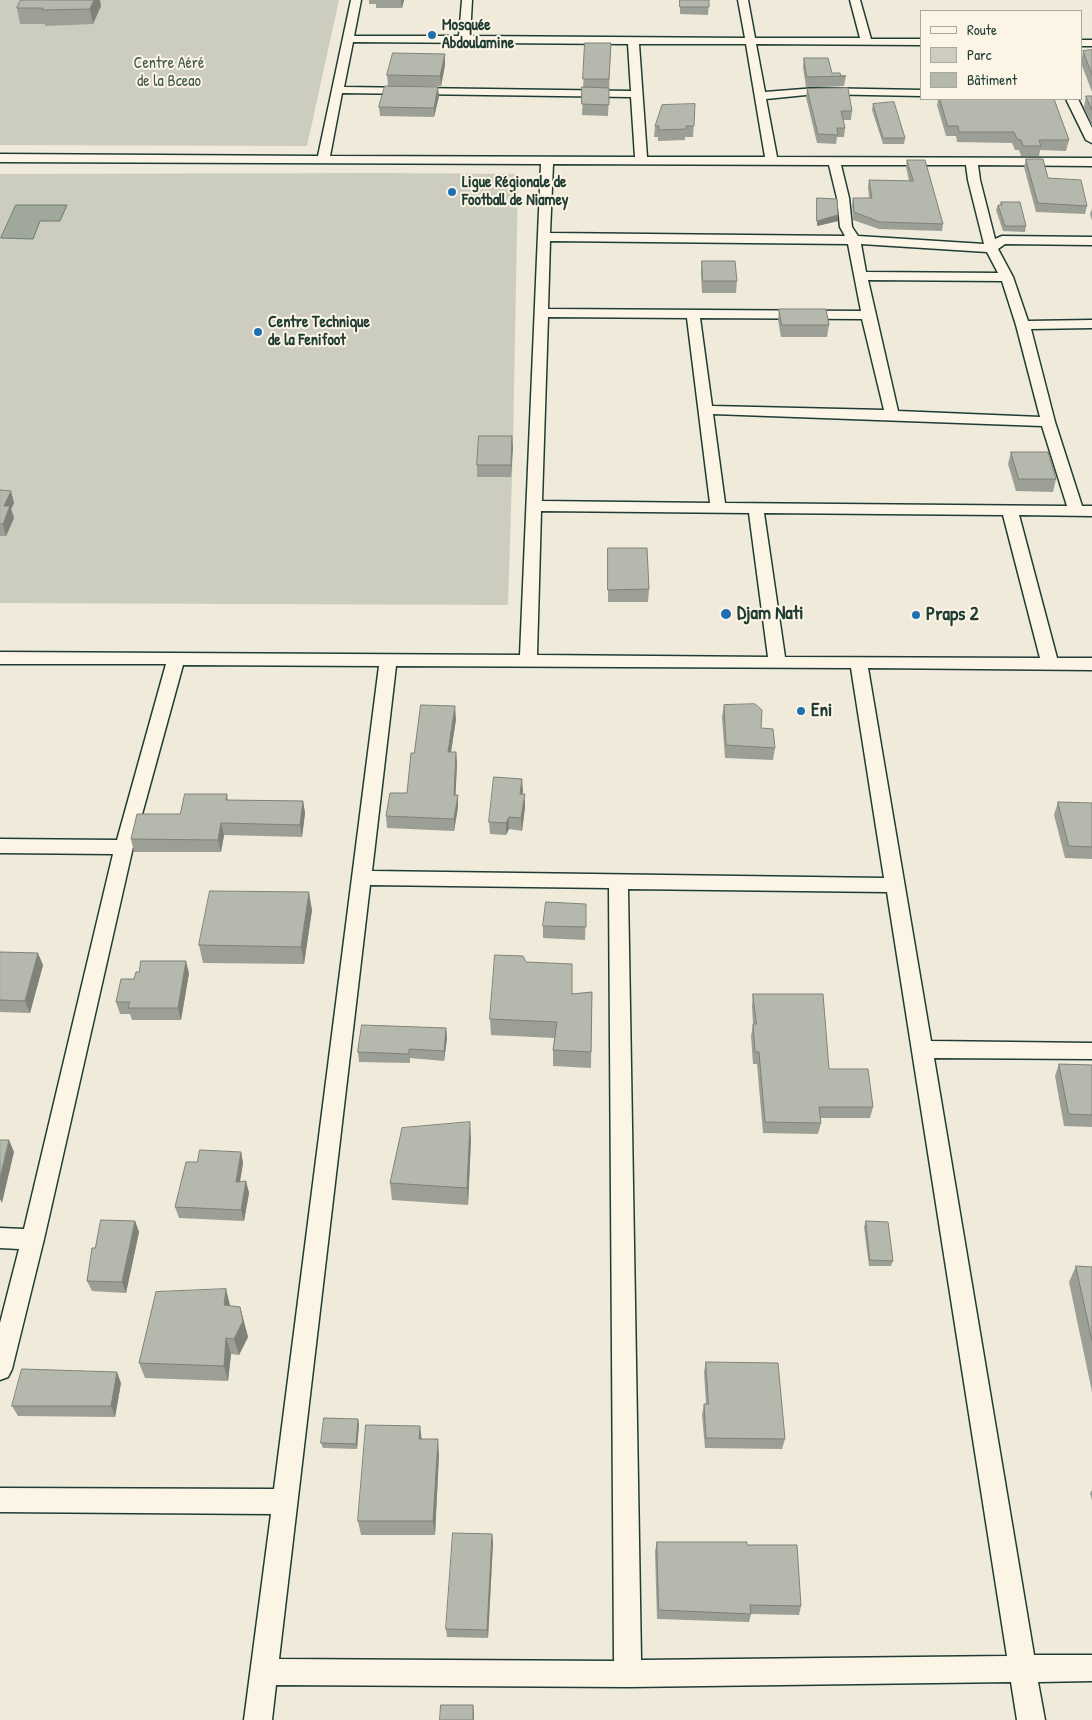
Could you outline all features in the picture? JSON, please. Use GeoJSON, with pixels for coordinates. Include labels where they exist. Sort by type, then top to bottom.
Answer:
{"type":"FeatureCollection","features":[{"type":"Feature","properties":{"kind":"street"},"geometry":{"type":"LineString","coordinates":[[323,159],[356,0]]}},
{"type":"Feature","properties":{"kind":"street"},"geometry":{"type":"LineString","coordinates":[[464,40],[467,0]]}},
{"type":"Feature","properties":{"kind":"street"},"geometry":{"type":"LineString","coordinates":[[743,0],[772,160]]}},
{"type":"Feature","properties":{"kind":"street"},"geometry":{"type":"LineString","coordinates":[[855,0],[866,41]]}},
{"type":"Feature","properties":{"kind":"street"},"geometry":{"type":"LineString","coordinates":[[348,40],[920,42]]}},
{"type":"Feature","properties":{"kind":"street"},"geometry":{"type":"LineString","coordinates":[[633,41],[635,94],[641,160]]}},
{"type":"Feature","properties":{"kind":"street"},"geometry":{"type":"LineString","coordinates":[[338,90],[635,94]]}},
{"type":"Feature","properties":{"kind":"street"},"geometry":{"type":"LineString","coordinates":[[760,96],[816,91],[920,93]]}},
{"type":"Feature","properties":{"kind":"street"},"geometry":{"type":"LineString","coordinates":[[1072,100],[1092,140]]}},
{"type":"Feature","properties":{"kind":"street"},"geometry":{"type":"LineString","coordinates":[[0,158],[1092,162]]}},
{"type":"Feature","properties":{"kind":"street"},"geometry":{"type":"LineString","coordinates":[[528,661],[547,160]]}},
{"type":"Feature","properties":{"kind":"street"},"geometry":{"type":"LineString","coordinates":[[834,161],[843,198],[846,228],[854,240],[868,315],[892,415]]}},
{"type":"Feature","properties":{"kind":"street"},"geometry":{"type":"LineString","coordinates":[[972,161],[974,180],[991,248],[1007,277],[1023,325],[1048,422],[1076,511]]}},
{"type":"Feature","properties":{"kind":"street"},"geometry":{"type":"LineString","coordinates":[[544,237],[854,240],[991,248],[1002,240],[1092,241]]}},
{"type":"Feature","properties":{"kind":"street"},"geometry":{"type":"LineString","coordinates":[[861,276],[1007,277]]}},
{"type":"Feature","properties":{"kind":"street"},"geometry":{"type":"LineString","coordinates":[[542,313],[868,315]]}},
{"type":"Feature","properties":{"kind":"street"},"geometry":{"type":"LineString","coordinates":[[693,313],[718,508]]}},
{"type":"Feature","properties":{"kind":"street"},"geometry":{"type":"LineString","coordinates":[[1023,325],[1092,324]]}},
{"type":"Feature","properties":{"kind":"street"},"geometry":{"type":"LineString","coordinates":[[706,410],[892,415],[1048,422]]}},
{"type":"Feature","properties":{"kind":"street"},"geometry":{"type":"LineString","coordinates":[[534,506],[1010,512],[1092,511]]}},
{"type":"Feature","properties":{"kind":"street"},"geometry":{"type":"LineString","coordinates":[[756,508],[777,662]]}},
{"type":"Feature","properties":{"kind":"street"},"geometry":{"type":"LineString","coordinates":[[1010,512],[1050,664]]}},
{"type":"Feature","properties":{"kind":"street"},"geometry":{"type":"LineString","coordinates":[[0,658],[1092,664]]}},
{"type":"Feature","properties":{"kind":"street"},"geometry":{"type":"LineString","coordinates":[[0,1369],[124,847],[176,659]]}},
{"type":"Feature","properties":{"kind":"street"},"geometry":{"type":"LineString","coordinates":[[258,1720],[388,660]]}},
{"type":"Feature","properties":{"kind":"street"},"geometry":{"type":"LineString","coordinates":[[860,663],[894,885],[1031,1720]]}},
{"type":"Feature","properties":{"kind":"street"},"geometry":{"type":"LineString","coordinates":[[0,846],[124,847]]}},
{"type":"Feature","properties":{"kind":"street"},"geometry":{"type":"LineString","coordinates":[[361,878],[894,885]]}},
{"type":"Feature","properties":{"kind":"street"},"geometry":{"type":"LineString","coordinates":[[618,882],[628,1674]]}},
{"type":"Feature","properties":{"kind":"street"},"geometry":{"type":"LineString","coordinates":[[921,1049],[1092,1051]]}},
{"type":"Feature","properties":{"kind":"street"},"geometry":{"type":"LineString","coordinates":[[0,1238],[32,1239]]}},
{"type":"Feature","properties":{"kind":"street"},"geometry":{"type":"LineString","coordinates":[[0,1500],[284,1502]]}},
{"type":"Feature","properties":{"kind":"street"},"geometry":{"type":"LineString","coordinates":[[264,1672],[628,1674],[1092,1668]]}},
{"type":"Feature","properties":{"kind":"green space","name":"Centre Aéré de la Bceao"},"geometry":{"type":"Polygon","coordinates":[[[0,0],[339,0],[307,146],[0,145],[0,0]]]}},
{"type":"Feature","properties":{"kind":"green space","name":"Centre Technique de la Fenifoot"},"geometry":{"type":"Polygon","coordinates":[[[0,174],[518,174],[508,605],[0,603],[0,174]]]}},
{"type":"Feature","properties":{"kind":"shaded area"},"geometry":{"type":"Polygon","coordinates":[[[16,205],[67,205],[60,221],[40,221],[33,239],[1,238],[16,205]]]}},
{"type":"Feature","properties":{"kind":"building"},"geometry":{"type":"Polygon","coordinates":[[[21,0],[94,0],[90,9],[42,10],[43,8],[17,8],[21,0]]]}},
{"type":"Feature","properties":{"kind":"building"},"geometry":{"type":"Polygon","coordinates":[[[680,0],[709,0],[709,7],[680,7],[680,0]]]}},
{"type":"Feature","properties":{"kind":"building"},"geometry":{"type":"Polygon","coordinates":[[[585,43],[611,43],[609,79],[583,79],[585,43]]]}},
{"type":"Feature","properties":{"kind":"building"},"geometry":{"type":"Polygon","coordinates":[[[1092,50],[1092,75],[1083,51],[1092,50]]]}},
{"type":"Feature","properties":{"kind":"building"},"geometry":{"type":"Polygon","coordinates":[[[393,53],[445,54],[440,76],[387,75],[393,53]]]}},
{"type":"Feature","properties":{"kind":"building"},"geometry":{"type":"Polygon","coordinates":[[[804,58],[828,58],[832,73],[840,73],[841,76],[846,76],[807,77],[804,58]]]}},
{"type":"Feature","properties":{"kind":"building"},"geometry":{"type":"Polygon","coordinates":[[[385,86],[438,87],[434,108],[379,107],[385,86]]]}},
{"type":"Feature","properties":{"kind":"building"},"geometry":{"type":"Polygon","coordinates":[[[582,87],[609,88],[609,105],[582,104],[582,87]]]}},
{"type":"Feature","properties":{"kind":"building"},"geometry":{"type":"Polygon","coordinates":[[[848,88],[852,111],[841,111],[845,128],[837,128],[838,135],[818,134],[807,89],[848,88]]]}},
{"type":"Feature","properties":{"kind":"building"},"geometry":{"type":"Polygon","coordinates":[[[1086,96],[1092,96],[1092,110],[1086,96]]]}},
{"type":"Feature","properties":{"kind":"building"},"geometry":{"type":"Polygon","coordinates":[[[940,100],[1054,100],[1069,140],[1039,140],[1041,146],[1023,146],[1021,140],[1017,139],[1014,132],[959,132],[958,126],[948,126],[940,100]]]}},
{"type":"Feature","properties":{"kind":"building"},"geometry":{"type":"Polygon","coordinates":[[[894,102],[905,138],[883,138],[873,104],[894,102]]]}},
{"type":"Feature","properties":{"kind":"building"},"geometry":{"type":"Polygon","coordinates":[[[695,104],[694,126],[686,126],[686,129],[659,130],[659,126],[655,126],[662,105],[695,104]]]}},
{"type":"Feature","properties":{"kind":"building"},"geometry":{"type":"Polygon","coordinates":[[[1026,159],[1043,159],[1048,178],[1081,180],[1087,206],[1038,203],[1026,159]]]}},
{"type":"Feature","properties":{"kind":"building"},"geometry":{"type":"Polygon","coordinates":[[[907,160],[925,160],[943,224],[880,222],[854,212],[853,198],[872,198],[869,180],[913,181],[907,160]]]}},
{"type":"Feature","properties":{"kind":"building"},"geometry":{"type":"Polygon","coordinates":[[[817,198],[837,199],[838,215],[817,221],[817,198]]]}},
{"type":"Feature","properties":{"kind":"building"},"geometry":{"type":"Polygon","coordinates":[[[1001,202],[1020,202],[1026,226],[1005,226],[998,205],[1002,205],[1001,202]]]}},
{"type":"Feature","properties":{"kind":"building"},"geometry":{"type":"Polygon","coordinates":[[[702,261],[735,261],[737,281],[703,281],[702,261]]]}},
{"type":"Feature","properties":{"kind":"building"},"geometry":{"type":"Polygon","coordinates":[[[779,309],[826,309],[829,325],[782,325],[779,309]]]}},
{"type":"Feature","properties":{"kind":"building"},"geometry":{"type":"Polygon","coordinates":[[[479,436],[512,436],[511,465],[477,465],[479,436]]]}},
{"type":"Feature","properties":{"kind":"building"},"geometry":{"type":"Polygon","coordinates":[[[1011,452],[1048,452],[1056,479],[1019,479],[1011,452]]]}},
{"type":"Feature","properties":{"kind":"building"},"geometry":{"type":"Polygon","coordinates":[[[0,490],[11,491],[4,506],[10,506],[3,524],[0,524],[0,490]]]}},
{"type":"Feature","properties":{"kind":"building"},"geometry":{"type":"Polygon","coordinates":[[[608,548],[647,548],[649,589],[608,590],[608,548]]]}},
{"type":"Feature","properties":{"kind":"building"},"geometry":{"type":"Polygon","coordinates":[[[755,704],[762,710],[761,728],[773,729],[775,748],[726,745],[724,705],[755,704]]]}},
{"type":"Feature","properties":{"kind":"building"},"geometry":{"type":"Polygon","coordinates":[[[421,705],[455,706],[448,752],[456,752],[454,795],[458,795],[454,819],[386,816],[390,793],[407,793],[411,753],[414,753],[421,705]]]}},
{"type":"Feature","properties":{"kind":"building"},"geometry":{"type":"Polygon","coordinates":[[[494,777],[522,779],[520,794],[525,794],[521,818],[509,817],[506,823],[489,822],[494,777]]]}},
{"type":"Feature","properties":{"kind":"building"},"geometry":{"type":"Polygon","coordinates":[[[185,794],[227,794],[226,800],[303,801],[300,825],[221,823],[218,840],[131,839],[137,814],[180,814],[185,794]]]}},
{"type":"Feature","properties":{"kind":"building"},"geometry":{"type":"Polygon","coordinates":[[[1058,802],[1092,803],[1092,847],[1069,846],[1058,802]]]}},
{"type":"Feature","properties":{"kind":"building"},"geometry":{"type":"Polygon","coordinates":[[[210,891],[309,892],[301,947],[199,945],[210,891]]]}},
{"type":"Feature","properties":{"kind":"building"},"geometry":{"type":"Polygon","coordinates":[[[546,902],[586,904],[586,927],[543,926],[546,902]]]}},
{"type":"Feature","properties":{"kind":"building"},"geometry":{"type":"Polygon","coordinates":[[[0,952],[38,953],[25,1001],[0,1000],[0,952]]]}},
{"type":"Feature","properties":{"kind":"building"},"geometry":{"type":"Polygon","coordinates":[[[495,955],[523,956],[526,962],[572,964],[572,994],[592,992],[591,1052],[553,1050],[557,1022],[490,1019],[495,955]]]}},
{"type":"Feature","properties":{"kind":"building"},"geometry":{"type":"Polygon","coordinates":[[[141,961],[186,961],[178,1008],[128,1008],[130,1002],[116,1002],[121,979],[134,979],[136,972],[139,972],[141,961]]]}},
{"type":"Feature","properties":{"kind":"building"},"geometry":{"type":"Polygon","coordinates":[[[753,994],[823,994],[829,1069],[868,1069],[873,1107],[819,1107],[821,1123],[765,1122],[759,1052],[755,1052],[753,1024],[756,1024],[753,994]]]}},
{"type":"Feature","properties":{"kind":"building"},"geometry":{"type":"Polygon","coordinates":[[[362,1025],[446,1028],[444,1051],[409,1049],[409,1054],[358,1052],[362,1025]]]}},
{"type":"Feature","properties":{"kind":"building"},"geometry":{"type":"Polygon","coordinates":[[[1059,1064],[1092,1065],[1092,1115],[1069,1114],[1059,1064]]]}},
{"type":"Feature","properties":{"kind":"building"},"geometry":{"type":"Polygon","coordinates":[[[470,1122],[467,1188],[390,1183],[402,1128],[470,1122]]]}},
{"type":"Feature","properties":{"kind":"building"},"geometry":{"type":"Polygon","coordinates":[[[0,1140],[9,1140],[0,1178],[0,1140]]]}},
{"type":"Feature","properties":{"kind":"building"},"geometry":{"type":"Polygon","coordinates":[[[200,1150],[241,1152],[236,1182],[246,1181],[241,1210],[175,1207],[186,1162],[197,1162],[200,1150]]]}},
{"type":"Feature","properties":{"kind":"building"},"geometry":{"type":"Polygon","coordinates":[[[101,1220],[135,1221],[122,1282],[87,1281],[92,1248],[95,1248],[101,1220]]]}},
{"type":"Feature","properties":{"kind":"building"},"geometry":{"type":"Polygon","coordinates":[[[866,1221],[888,1222],[893,1261],[870,1260],[866,1221]]]}},
{"type":"Feature","properties":{"kind":"building"},"geometry":{"type":"Polygon","coordinates":[[[1076,1266],[1092,1267],[1092,1340],[1076,1266]]]}},
{"type":"Feature","properties":{"kind":"building"},"geometry":{"type":"Polygon","coordinates":[[[226,1289],[224,1305],[240,1307],[243,1321],[234,1339],[226,1338],[224,1366],[139,1363],[156,1292],[226,1289]]]}},
{"type":"Feature","properties":{"kind":"building"},"geometry":{"type":"Polygon","coordinates":[[[706,1362],[778,1363],[785,1439],[706,1438],[704,1404],[708,1404],[706,1362]]]}},
{"type":"Feature","properties":{"kind":"building"},"geometry":{"type":"Polygon","coordinates":[[[22,1369],[117,1372],[111,1406],[12,1406],[22,1369]]]}},
{"type":"Feature","properties":{"kind":"building"},"geometry":{"type":"Polygon","coordinates":[[[324,1418],[358,1419],[356,1444],[321,1443],[324,1418]]]}},
{"type":"Feature","properties":{"kind":"building"},"geometry":{"type":"Polygon","coordinates":[[[366,1425],[420,1426],[419,1439],[438,1439],[433,1521],[358,1521],[366,1425]]]}},
{"type":"Feature","properties":{"kind":"building"},"geometry":{"type":"Polygon","coordinates":[[[453,1533],[492,1534],[487,1630],[446,1629],[453,1533]]]}},
{"type":"Feature","properties":{"kind":"building"},"geometry":{"type":"Polygon","coordinates":[[[657,1542],[747,1542],[747,1545],[797,1545],[801,1606],[750,1605],[751,1614],[659,1610],[657,1542]]]}},
{"type":"Feature","properties":{"kind":"building"},"geometry":{"type":"Polygon","coordinates":[[[441,1705],[473,1705],[473,1720],[440,1720],[441,1705]]]}},
{"type":"Feature","properties":{"kind":"place","name":"Mosquée Abdoulamine"},"geometry":{"type":"Point","coordinates":[432,35]}},
{"type":"Feature","properties":{"kind":"place","name":"Ligue Régionale de Football de Niamey"},"geometry":{"type":"Point","coordinates":[452,192]}},
{"type":"Feature","properties":{"kind":"place","name":"Centre Technique de la Fenifoot"},"geometry":{"type":"Point","coordinates":[258,332]}},
{"type":"Feature","properties":{"kind":"place","name":"Djam Nati"},"geometry":{"type":"Point","coordinates":[726,614]}},
{"type":"Feature","properties":{"kind":"place","name":"Praps 2"},"geometry":{"type":"Point","coordinates":[916,615]}},
{"type":"Feature","properties":{"kind":"place","name":"Eni"},"geometry":{"type":"Point","coordinates":[801,711]}}]}
